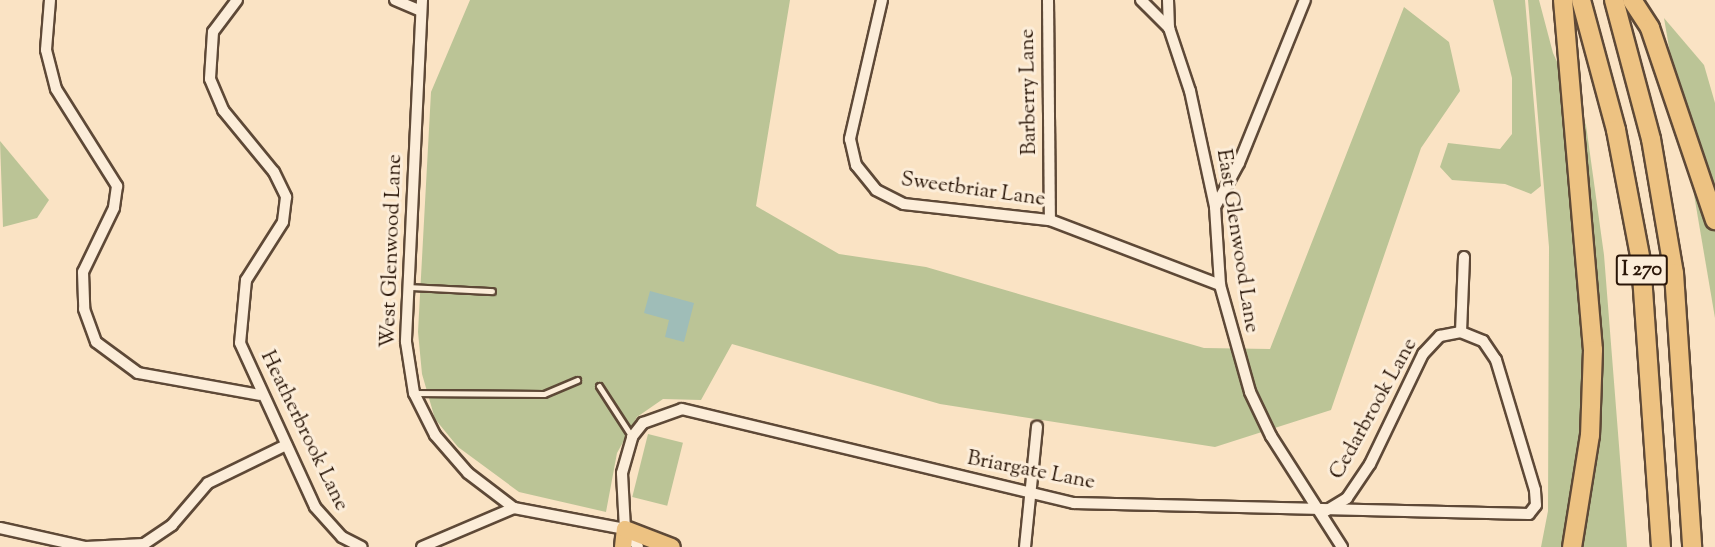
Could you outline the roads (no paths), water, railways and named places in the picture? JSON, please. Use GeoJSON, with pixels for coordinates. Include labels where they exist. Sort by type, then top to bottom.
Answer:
{"type":"FeatureCollection","features":[{"type":"Feature","properties":{"kind":"highway"},"geometry":{"type":"LineString","coordinates":[[1563,0],[1593,350],[1590,435],[1572,547]]}},
{"type":"Feature","properties":{"kind":"highway","name":"I 270"},"geometry":{"type":"LineString","coordinates":[[1581,0],[1616,130],[1641,261],[1661,547]]}},
{"type":"Feature","properties":{"kind":"highway","name":"I 270"},"geometry":{"type":"LineString","coordinates":[[1614,0],[1651,140],[1674,273],[1692,547]]}},
{"type":"Feature","properties":{"kind":"highway"},"geometry":{"type":"LineString","coordinates":[[1632,0],[1650,28],[1715,220]]}},
{"type":"Feature","properties":{"kind":"main road"},"geometry":{"type":"LineString","coordinates":[[622,547],[625,529],[672,547]]}},
{"type":"Feature","properties":{"kind":"street"},"geometry":{"type":"LineString","coordinates":[[50,0],[46,50],[56,89],[117,186],[114,208],[83,272],[84,309],[96,342],[119,363],[155,379],[260,394]]}},
{"type":"Feature","properties":{"kind":"street","name":"Heatherbrook Lane"},"geometry":{"type":"LineString","coordinates":[[237,0],[213,32],[210,79],[223,110],[274,172],[286,197],[283,222],[246,280],[240,306],[240,343],[260,394],[329,526],[362,547]]}},
{"type":"Feature","properties":{"kind":"street"},"geometry":{"type":"LineString","coordinates":[[395,0],[421,6]]}},
{"type":"Feature","properties":{"kind":"street","name":"Sweetbriar Lane"},"geometry":{"type":"LineString","coordinates":[[882,0],[850,124],[852,156],[865,178],[904,204],[1050,220],[1221,285]]}},
{"type":"Feature","properties":{"kind":"street","name":"Barberry Lane"},"geometry":{"type":"LineString","coordinates":[[1048,0],[1050,220]]}},
{"type":"Feature","properties":{"kind":"street","name":"East Glenwood Lane"},"geometry":{"type":"LineString","coordinates":[[1141,0],[1169,28],[1190,92],[1215,207],[1221,285],[1238,358],[1258,412],[1323,512],[1342,547]]}},
{"type":"Feature","properties":{"kind":"street"},"geometry":{"type":"LineString","coordinates":[[1168,0],[1169,28]]}},
{"type":"Feature","properties":{"kind":"street"},"geometry":{"type":"LineString","coordinates":[[1215,207],[1239,163],[1305,0]]}},
{"type":"Feature","properties":{"kind":"street","name":"West Glenwood Lane"},"geometry":{"type":"LineString","coordinates":[[421,6],[406,342],[414,393],[435,435],[468,473],[514,508],[625,529]]}},
{"type":"Feature","properties":{"kind":"street"},"geometry":{"type":"LineString","coordinates":[[1461,332],[1464,257]]}},
{"type":"Feature","properties":{"kind":"street","name":"Briargate Lane"},"geometry":{"type":"LineString","coordinates":[[632,437],[655,417],[696,410],[1029,494],[1074,503],[1323,512],[1522,515],[1533,510],[1535,490],[1496,360],[1483,341],[1461,332]]}},
{"type":"Feature","properties":{"kind":"street","name":"Cedarbrook Lane"},"geometry":{"type":"LineString","coordinates":[[1323,512],[1347,498],[1370,464],[1423,354],[1440,336],[1461,332]]}},
{"type":"Feature","properties":{"kind":"street"},"geometry":{"type":"LineString","coordinates":[[1025,547],[1036,427]]}},
{"type":"Feature","properties":{"kind":"street"},"geometry":{"type":"LineString","coordinates":[[632,437],[621,473],[625,529],[638,547]]}},
{"type":"Feature","properties":{"kind":"street"},"geometry":{"type":"LineString","coordinates":[[0,528],[86,547],[144,544],[172,525],[208,483],[286,446]]}},
{"type":"Feature","properties":{"kind":"street"},"geometry":{"type":"LineString","coordinates":[[422,547],[514,508]]}},
{"type":"Feature","properties":{"kind":"lane"},"geometry":{"type":"LineString","coordinates":[[409,287],[492,291]]}},
{"type":"Feature","properties":{"kind":"lane"},"geometry":{"type":"LineString","coordinates":[[414,393],[544,394],[577,380]]}},
{"type":"Feature","properties":{"kind":"lane"},"geometry":{"type":"LineString","coordinates":[[599,386],[632,437]]}},
{"type":"Feature","properties":{"kind":"water"},"geometry":{"type":"Polygon","coordinates":[[[650,291],[694,303],[684,342],[665,337],[669,320],[644,313],[650,291]]]}}]}
